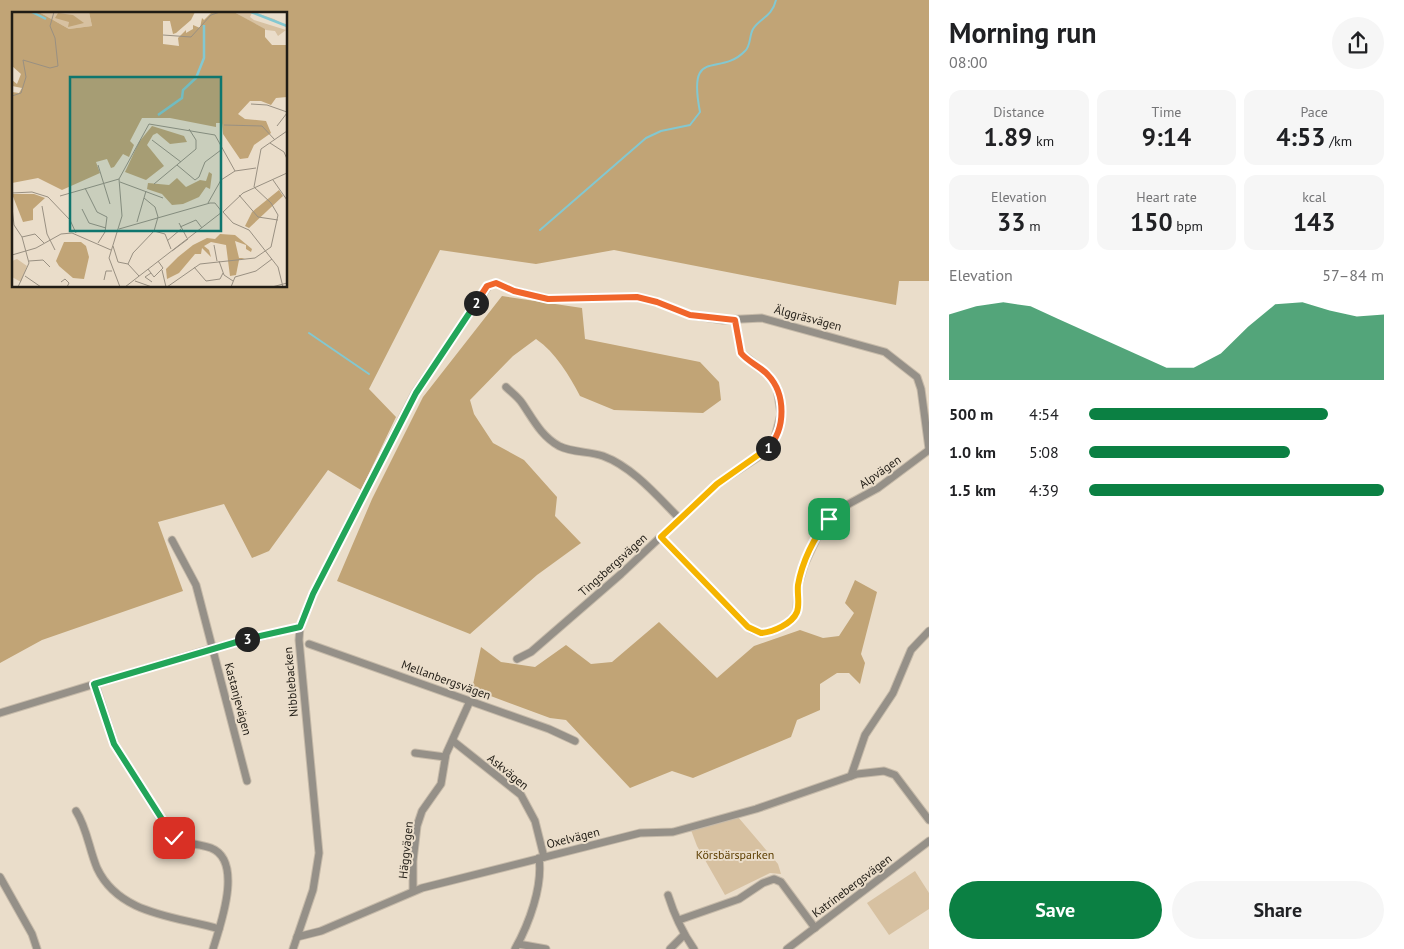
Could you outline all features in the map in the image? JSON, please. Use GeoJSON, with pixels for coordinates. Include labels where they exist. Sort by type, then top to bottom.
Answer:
{"type":"FeatureCollection","features":[{"type":"Feature","properties":{"kind":"street","name":"Älggräsvägen"},"geometry":{"type":"LineString","coordinates":[[496,283],[514,291],[548,299],[637,297],[657,302],[690,315],[735,320],[762,318],[891,355],[917,377],[921,389],[929,449]]}},
{"type":"Feature","properties":{"kind":"street","name":"Nibblebacken"},"geometry":{"type":"LineString","coordinates":[[293,949],[313,890],[319,853],[301,678],[300,627],[313,594],[416,393],[487,286],[496,283]]}},
{"type":"Feature","properties":{"kind":"street","name":"Tingsbergsvägen"},"geometry":{"type":"LineString","coordinates":[[517,659],[531,652],[725,478],[765,451],[774,440],[779,428],[782,407],[777,388],[768,374],[741,353],[735,320]]}},
{"type":"Feature","properties":{"kind":"street"},"geometry":{"type":"LineString","coordinates":[[506,386],[521,401],[534,423],[545,436],[558,446],[572,451],[601,455],[610,459],[642,483],[680,519]]}},
{"type":"Feature","properties":{"kind":"street","name":"Alpvägen"},"geometry":{"type":"LineString","coordinates":[[661,537],[748,627],[757,633],[767,632],[784,624],[797,612],[798,586],[804,565],[819,533],[829,519],[842,507],[878,488],[929,449]]}},
{"type":"Feature","properties":{"kind":"street","name":"Kastanjevägen"},"geometry":{"type":"LineString","coordinates":[[172,540],[196,585],[247,781]]}},
{"type":"Feature","properties":{"kind":"street"},"geometry":{"type":"LineString","coordinates":[[0,713],[212,648],[300,627]]}},
{"type":"Feature","properties":{"kind":"street"},"geometry":{"type":"LineString","coordinates":[[854,775],[865,736],[893,693],[911,650],[929,631]]}},
{"type":"Feature","properties":{"kind":"street","name":"Mellanbergsvägen"},"geometry":{"type":"LineString","coordinates":[[309,644],[470,701],[575,741]]}},
{"type":"Feature","properties":{"kind":"street"},"geometry":{"type":"LineString","coordinates":[[94,684],[114,744],[169,832],[182,842],[214,849],[220,853],[225,863],[226,902],[213,949]]}},
{"type":"Feature","properties":{"kind":"street","name":"Häggvägen"},"geometry":{"type":"LineString","coordinates":[[414,891],[413,861],[417,826],[422,811],[441,784],[446,757],[470,701]]}},
{"type":"Feature","properties":{"kind":"street","name":"Askvägen"},"geometry":{"type":"LineString","coordinates":[[452,742],[521,795],[535,822],[542,858],[540,881],[517,947]]}},
{"type":"Feature","properties":{"kind":"street"},"geometry":{"type":"LineString","coordinates":[[414,753],[446,757]]}},
{"type":"Feature","properties":{"kind":"street","name":"Oxelvägen"},"geometry":{"type":"LineString","coordinates":[[297,937],[322,931],[414,891],[640,833],[666,833],[682,829],[756,809],[854,775],[884,771],[895,775],[929,820]]}},
{"type":"Feature","properties":{"kind":"street"},"geometry":{"type":"LineString","coordinates":[[76,811],[83,822],[87,845],[98,869],[107,884],[118,895],[134,906],[145,910],[219,929]]}},
{"type":"Feature","properties":{"kind":"street","name":"Katrinebergsvägen"},"geometry":{"type":"LineString","coordinates":[[787,949],[929,837]]}},
{"type":"Feature","properties":{"kind":"street"},"geometry":{"type":"LineString","coordinates":[[0,877],[31,934],[37,949]]}},
{"type":"Feature","properties":{"kind":"street"},"geometry":{"type":"LineString","coordinates":[[680,920],[739,899],[763,882],[774,879],[781,882],[815,928]]}},
{"type":"Feature","properties":{"kind":"street"},"geometry":{"type":"LineString","coordinates":[[668,894],[674,916],[680,920],[684,936],[694,949]]}},
{"type":"Feature","properties":{"kind":"street"},"geometry":{"type":"LineString","coordinates":[[670,949],[684,936]]}},
{"type":"Feature","properties":{"kind":"street"},"geometry":{"type":"LineString","coordinates":[[517,947],[546,949]]}},
{"type":"Feature","properties":{"kind":"green space","name":"Körsbärsparken"},"geometry":{"type":"Polygon","coordinates":[[[738,817],[778,864],[781,874],[770,873],[725,895],[697,846],[691,830],[738,817]]]}},
{"type":"Feature","properties":{"kind":"green space"},"geometry":{"type":"Polygon","coordinates":[[[915,871],[929,893],[929,909],[889,935],[867,903],[915,871]]]}},
{"type":"Feature","properties":{"kind":"shaded area"},"geometry":{"type":"Polygon","coordinates":[[[0,0],[929,0],[929,281],[899,281],[896,305],[614,250],[536,264],[440,250],[369,389],[396,417],[361,490],[328,470],[269,551],[252,558],[224,504],[158,522],[183,591],[42,640],[0,663],[0,0]]]}},
{"type":"Feature","properties":{"kind":"shaded area"},"geometry":{"type":"Polygon","coordinates":[[[502,296],[582,308],[585,339],[700,362],[719,382],[721,400],[703,413],[614,410],[580,396],[567,372],[550,351],[536,339],[513,356],[470,400],[474,414],[493,443],[524,460],[557,497],[555,516],[581,543],[537,575],[470,634],[337,581],[372,499],[423,397],[502,296]]]}},
{"type":"Feature","properties":{"kind":"shaded area"},"geometry":{"type":"Polygon","coordinates":[[[855,580],[877,592],[861,654],[865,663],[860,684],[849,673],[837,673],[820,684],[820,710],[797,720],[791,737],[693,778],[672,771],[630,788],[566,720],[550,718],[472,689],[481,647],[501,662],[535,667],[566,645],[591,664],[612,662],[659,622],[717,678],[754,646],[800,630],[823,638],[839,636],[854,613],[845,603],[855,580]]]}},
{"type":"Feature","properties":{"kind":"waterway"},"geometry":{"type":"LineString","coordinates":[[540,230],[646,138],[661,131],[690,125],[700,112],[697,91],[698,78],[702,70],[708,66],[735,59],[745,51],[753,29],[769,14],[776,0]]}},
{"type":"Feature","properties":{"kind":"waterway"},"geometry":{"type":"LineString","coordinates":[[309,333],[369,374]]}},
{"type":"Feature","properties":{"kind":"route"},"geometry":{"type":"LineString","coordinates":[[174,838],[154,810],[114,744],[94,684],[212,648],[300,627],[313,594],[416,393],[487,286],[492,283],[514,291],[548,299],[572,300],[624,296],[637,297],[650,299],[690,315],[735,320],[737,341],[741,353],[764,370],[777,388],[782,407],[777,435],[765,451],[717,484],[661,537],[753,631],[761,633],[772,631],[795,615],[798,606],[800,576],[812,546],[829,519]]}}]}
